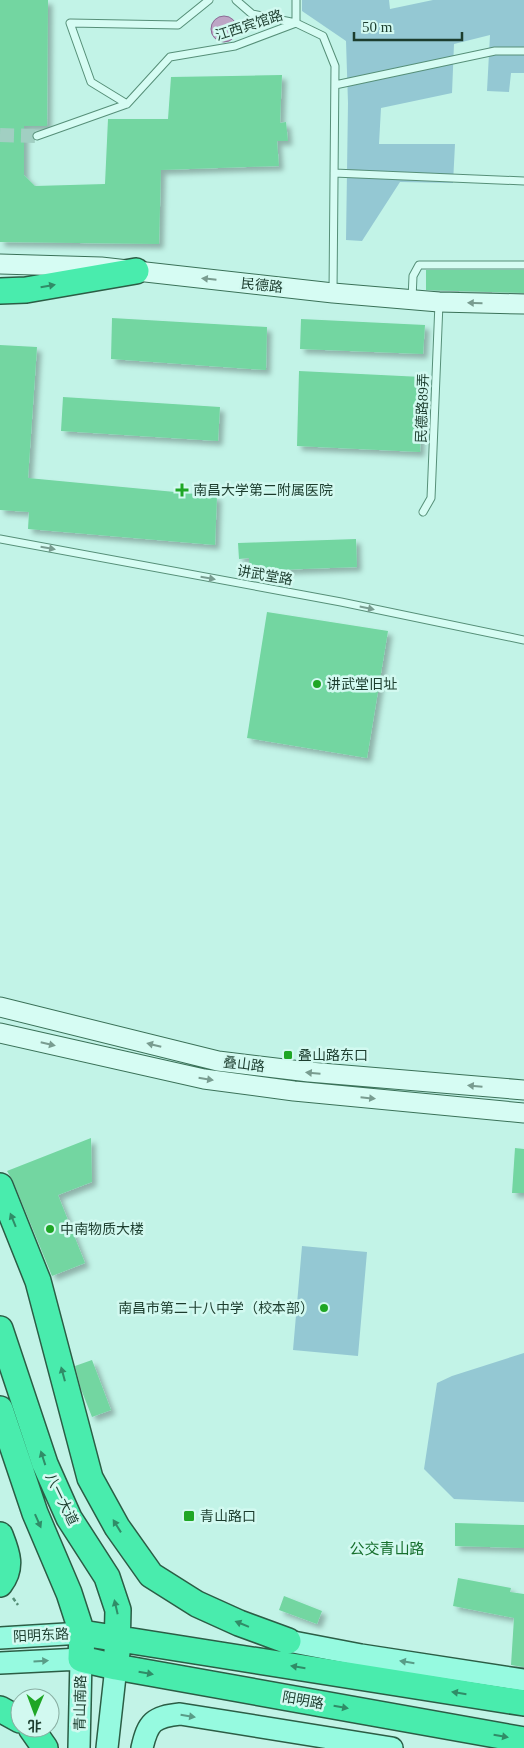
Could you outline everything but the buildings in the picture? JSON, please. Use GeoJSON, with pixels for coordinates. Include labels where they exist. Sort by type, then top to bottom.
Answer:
{"type":"FeatureCollection","features":[{"type":"Feature","properties":{"kind":"highway"},"geometry":{"type":"LineString","coordinates":[[0,290],[26,290],[136,270]]}},
{"type":"Feature","properties":{"kind":"highway"},"geometry":{"type":"LineString","coordinates":[[0,1186],[38,1281],[90,1478],[117,1527],[151,1575],[197,1604],[239,1623],[288,1641]]}},
{"type":"Feature","properties":{"kind":"highway","name":"八一大道"},"geometry":{"type":"LineString","coordinates":[[0,1329],[45,1464],[69,1518],[106,1577],[118,1610],[116,1667]]}},
{"type":"Feature","properties":{"kind":"highway","name":"八一大道"},"geometry":{"type":"LineString","coordinates":[[0,1409],[35,1513],[69,1593],[82,1632],[82,1659]]}},
{"type":"Feature","properties":{"kind":"highway"},"geometry":{"type":"LineString","coordinates":[[0,1535],[6,1551],[8,1571],[0,1584]]}},
{"type":"Feature","properties":{"kind":"highway"},"geometry":{"type":"LineString","coordinates":[[82,1632],[524,1703]]}},
{"type":"Feature","properties":{"kind":"highway","name":"阳明路"},"geometry":{"type":"LineString","coordinates":[[82,1659],[116,1667],[524,1740]]}},
{"type":"Feature","properties":{"kind":"main road"},"geometry":{"type":"LineString","coordinates":[[0,256],[42,265]]}},
{"type":"Feature","properties":{"kind":"main road","name":"民德路"},"geometry":{"type":"LineString","coordinates":[[0,264],[101,266],[333,293],[439,302],[524,304]]}},
{"type":"Feature","properties":{"kind":"main road","name":"叠山路"},"geometry":{"type":"LineString","coordinates":[[0,1007],[218,1061],[309,1072],[524,1090]]}},
{"type":"Feature","properties":{"kind":"main road","name":"叠山路"},"geometry":{"type":"LineString","coordinates":[[0,1033],[204,1079],[294,1091],[524,1113]]}},
{"type":"Feature","properties":{"kind":"main road","name":"阳明东路"},"geometry":{"type":"LineString","coordinates":[[0,1638],[82,1632]]}},
{"type":"Feature","properties":{"kind":"main road"},"geometry":{"type":"LineString","coordinates":[[288,1641],[361,1655],[524,1680]]}},
{"type":"Feature","properties":{"kind":"main road","name":"阳明东路"},"geometry":{"type":"LineString","coordinates":[[0,1663],[82,1659]]}},
{"type":"Feature","properties":{"kind":"main road","name":"青山南路"},"geometry":{"type":"LineString","coordinates":[[79,1748],[82,1659]]}},
{"type":"Feature","properties":{"kind":"main road"},"geometry":{"type":"LineString","coordinates":[[107,1748],[116,1667]]}},
{"type":"Feature","properties":{"kind":"main road"},"geometry":{"type":"LineString","coordinates":[[142,1748],[148,1727],[154,1720],[163,1716],[180,1714],[392,1748]]}},
{"type":"Feature","properties":{"kind":"lane"},"geometry":{"type":"LineString","coordinates":[[127,104],[91,82],[70,23],[178,25],[209,0]]}},
{"type":"Feature","properties":{"kind":"lane"},"geometry":{"type":"LineString","coordinates":[[236,0],[252,14],[296,23],[296,0]]}},
{"type":"Feature","properties":{"kind":"lane","name":"江西宾馆路"},"geometry":{"type":"LineString","coordinates":[[37,136],[127,104],[170,57],[235,46],[296,23],[323,36],[335,66],[333,293]]}},
{"type":"Feature","properties":{"kind":"lane"},"geometry":{"type":"LineString","coordinates":[[335,86],[496,51],[524,51]]}},
{"type":"Feature","properties":{"kind":"lane"},"geometry":{"type":"LineString","coordinates":[[334,173],[524,180]]}},
{"type":"Feature","properties":{"kind":"lane"},"geometry":{"type":"LineString","coordinates":[[412,300],[413,276],[419,265],[524,264]]}},
{"type":"Feature","properties":{"kind":"lane","name":"民德路89弄"},"geometry":{"type":"LineString","coordinates":[[422,512],[431,498],[439,302]]}},
{"type":"Feature","properties":{"kind":"lane","name":"讲武堂路"},"geometry":{"type":"LineString","coordinates":[[0,539],[341,602],[524,640]]}},
{"type":"Feature","properties":{"kind":"shaded area"},"geometry":{"type":"Polygon","coordinates":[[[302,0],[389,0],[390,9],[433,0],[524,0],[524,73],[511,73],[509,92],[487,91],[490,35],[454,44],[452,93],[381,108],[379,144],[455,144],[453,183],[400,182],[362,241],[346,240],[348,103],[346,41],[302,11],[302,0]]]}},
{"type":"Feature","properties":{"kind":"shaded area"},"geometry":{"type":"Polygon","coordinates":[[[224,16],[233,20],[237,29],[233,38],[224,42],[215,38],[211,29],[215,20],[224,16]]]}},
{"type":"Feature","properties":{"kind":"shaded area"},"geometry":{"type":"Polygon","coordinates":[[[302,1246],[367,1252],[358,1356],[293,1350],[302,1246]]]}},
{"type":"Feature","properties":{"kind":"shaded area"},"geometry":{"type":"Polygon","coordinates":[[[524,1353],[524,1502],[454,1499],[424,1469],[437,1383],[452,1376],[524,1353]]]}},
{"type":"Feature","properties":{"kind":"tunnel"},"geometry":{"type":"LineString","coordinates":[[0,135],[37,136]]}},
{"type":"Feature","properties":{"kind":"place","name":"南昌大学第二附属医院"},"geometry":{"type":"Point","coordinates":[182,490]}},
{"type":"Feature","properties":{"kind":"place","name":"讲武堂旧址"},"geometry":{"type":"Point","coordinates":[317,684]}},
{"type":"Feature","properties":{"kind":"place","name":"叠山路东口"},"geometry":{"type":"Point","coordinates":[288,1055]}},
{"type":"Feature","properties":{"kind":"place","name":"中南物质大楼"},"geometry":{"type":"Point","coordinates":[50,1229]}},
{"type":"Feature","properties":{"kind":"place","name":"南昌市第二十八中学（校本部）"},"geometry":{"type":"Point","coordinates":[324,1308]}},
{"type":"Feature","properties":{"kind":"place","name":"青山路口"},"geometry":{"type":"Point","coordinates":[189,1516]}},
{"type":"Feature","properties":{"kind":"district","name":"公交青山路"},"geometry":{"type":"Point","coordinates":[387,1549]}}]}
